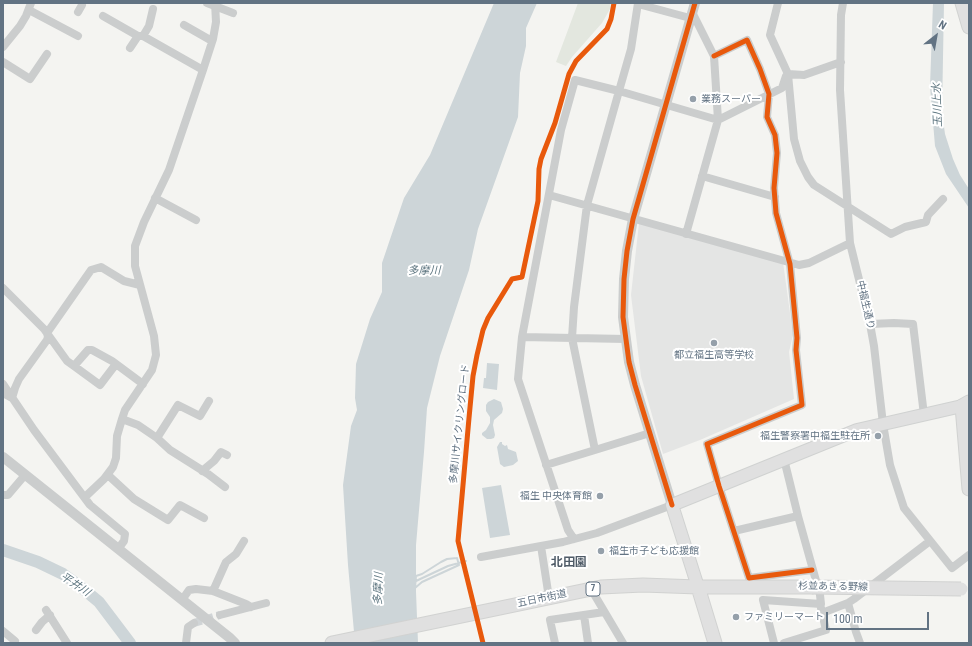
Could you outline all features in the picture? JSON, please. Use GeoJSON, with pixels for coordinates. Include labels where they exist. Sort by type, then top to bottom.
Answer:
{"type":"FeatureCollection","features":[{"type":"Feature","properties":{"kind":"main road"},"geometry":{"type":"LineString","coordinates":[[962,3],[969,27]]}},
{"type":"Feature","properties":{"kind":"main road"},"geometry":{"type":"LineString","coordinates":[[715,643],[672,505],[857,430],[966,404],[969,489]]}},
{"type":"Feature","properties":{"kind":"main road","name":"五日市街道"},"geometry":{"type":"LineString","coordinates":[[332,643],[601,587],[698,587]]}},
{"type":"Feature","properties":{"kind":"main road","name":"杉並あきる野線"},"geometry":{"type":"LineString","coordinates":[[698,587],[965,589]]}},
{"type":"Feature","properties":{"kind":"street"},"geometry":{"type":"LineString","coordinates":[[595,450],[572,338],[574,307],[587,205],[631,49],[638,3],[692,11]]}},
{"type":"Feature","properties":{"kind":"street"},"geometry":{"type":"LineString","coordinates":[[778,3],[770,35],[788,74],[794,139],[800,160],[808,177],[814,185],[891,234],[905,227],[926,222],[928,215],[943,200]]}},
{"type":"Feature","properties":{"kind":"street","name":"中福生通り"},"geometry":{"type":"LineString","coordinates":[[843,3],[841,15],[840,90],[850,243],[874,346],[883,424],[890,465],[904,508],[952,568],[969,555]]}},
{"type":"Feature","properties":{"kind":"street"},"geometry":{"type":"LineString","coordinates":[[213,4],[218,8],[233,13]]}},
{"type":"Feature","properties":{"kind":"street"},"geometry":{"type":"LineString","coordinates":[[84,497],[108,475],[113,467],[116,458],[117,436],[125,410],[144,384],[152,370],[156,355],[154,336],[135,266],[136,246],[144,222],[169,170],[203,70],[216,22],[213,4]]}},
{"type":"Feature","properties":{"kind":"street"},"geometry":{"type":"LineString","coordinates":[[3,47],[20,26],[30,6],[78,36]]}},
{"type":"Feature","properties":{"kind":"street"},"geometry":{"type":"LineString","coordinates":[[130,48],[149,26],[153,9]]}},
{"type":"Feature","properties":{"kind":"street"},"geometry":{"type":"LineString","coordinates":[[686,234],[718,120],[714,56],[692,11]]}},
{"type":"Feature","properties":{"kind":"street"},"geometry":{"type":"LineString","coordinates":[[481,558],[597,533],[672,505],[633,377],[623,312],[624,279],[633,219],[692,11]]}},
{"type":"Feature","properties":{"kind":"street"},"geometry":{"type":"LineString","coordinates":[[103,16],[203,70]]}},
{"type":"Feature","properties":{"kind":"street"},"geometry":{"type":"LineString","coordinates":[[184,25],[212,41]]}},
{"type":"Feature","properties":{"kind":"street"},"geometry":{"type":"LineString","coordinates":[[714,56],[747,40],[769,94],[768,117],[775,135],[777,153],[774,174],[776,213],[790,264],[797,338],[796,350],[802,405],[707,444],[749,578],[812,570]]}},
{"type":"Feature","properties":{"kind":"street"},"geometry":{"type":"LineString","coordinates":[[3,62],[30,79],[47,54]]}},
{"type":"Feature","properties":{"kind":"street"},"geometry":{"type":"LineString","coordinates":[[788,74],[804,75],[841,62]]}},
{"type":"Feature","properties":{"kind":"street"},"geometry":{"type":"LineString","coordinates":[[574,539],[568,530],[518,379],[522,337],[561,130],[576,80],[666,104],[718,120],[782,88],[788,74]]}},
{"type":"Feature","properties":{"kind":"street"},"geometry":{"type":"LineString","coordinates":[[702,176],[775,197]]}},
{"type":"Feature","properties":{"kind":"street"},"geometry":{"type":"LineString","coordinates":[[549,195],[790,264],[799,265],[809,263],[850,243]]}},
{"type":"Feature","properties":{"kind":"street"},"geometry":{"type":"LineString","coordinates":[[155,198],[196,220]]}},
{"type":"Feature","properties":{"kind":"street"},"geometry":{"type":"LineString","coordinates":[[12,398],[19,379],[47,340],[47,333],[91,270],[100,266],[124,281],[140,285]]}},
{"type":"Feature","properties":{"kind":"street"},"geometry":{"type":"LineString","coordinates":[[3,288],[47,333],[67,361],[100,386],[116,364]]}},
{"type":"Feature","properties":{"kind":"street"},"geometry":{"type":"LineString","coordinates":[[870,324],[894,322],[913,324],[924,414]]}},
{"type":"Feature","properties":{"kind":"street"},"geometry":{"type":"LineString","coordinates":[[522,337],[626,339]]}},
{"type":"Feature","properties":{"kind":"street"},"geometry":{"type":"LineString","coordinates":[[74,366],[88,350],[92,350],[116,364],[144,384]]}},
{"type":"Feature","properties":{"kind":"street"},"geometry":{"type":"LineString","coordinates":[[3,384],[73,484],[90,505],[125,534],[124,541],[118,549]]}},
{"type":"Feature","properties":{"kind":"street"},"geometry":{"type":"LineString","coordinates":[[3,393],[12,398]]}},
{"type":"Feature","properties":{"kind":"street"},"geometry":{"type":"LineString","coordinates":[[157,438],[178,405],[200,416],[209,401]]}},
{"type":"Feature","properties":{"kind":"street"},"geometry":{"type":"LineString","coordinates":[[122,419],[138,425],[157,438],[170,450],[202,470],[225,487]]}},
{"type":"Feature","properties":{"kind":"street"},"geometry":{"type":"LineString","coordinates":[[546,465],[650,433]]}},
{"type":"Feature","properties":{"kind":"street"},"geometry":{"type":"LineString","coordinates":[[202,470],[214,461],[221,452],[227,456]]}},
{"type":"Feature","properties":{"kind":"street"},"geometry":{"type":"LineString","coordinates":[[3,458],[235,643]]}},
{"type":"Feature","properties":{"kind":"street"},"geometry":{"type":"LineString","coordinates":[[784,459],[812,570],[820,595],[820,604],[826,630],[784,643]]}},
{"type":"Feature","properties":{"kind":"street"},"geometry":{"type":"LineString","coordinates":[[3,494],[8,495],[25,475]]}},
{"type":"Feature","properties":{"kind":"street"},"geometry":{"type":"LineString","coordinates":[[108,475],[134,499],[168,520],[180,505],[204,518]]}},
{"type":"Feature","properties":{"kind":"street"},"geometry":{"type":"LineString","coordinates":[[734,531],[798,516]]}},
{"type":"Feature","properties":{"kind":"street"},"geometry":{"type":"LineString","coordinates":[[213,591],[226,562],[236,554],[244,541]]}},
{"type":"Feature","properties":{"kind":"street"},"geometry":{"type":"LineString","coordinates":[[822,613],[848,603],[930,541]]}},
{"type":"Feature","properties":{"kind":"street"},"geometry":{"type":"LineString","coordinates":[[541,546],[548,598]]}},
{"type":"Feature","properties":{"kind":"street"},"geometry":{"type":"LineString","coordinates":[[591,589],[623,643]]}},
{"type":"Feature","properties":{"kind":"street"},"geometry":{"type":"LineString","coordinates":[[182,600],[189,590],[213,591],[251,607]]}},
{"type":"Feature","properties":{"kind":"street"},"geometry":{"type":"LineString","coordinates":[[774,643],[763,600],[820,604]]}},
{"type":"Feature","properties":{"kind":"street"},"geometry":{"type":"LineString","coordinates":[[220,615],[266,603]]}},
{"type":"Feature","properties":{"kind":"street"},"geometry":{"type":"LineString","coordinates":[[848,603],[860,643]]}},
{"type":"Feature","properties":{"kind":"street"},"geometry":{"type":"LineString","coordinates":[[36,630],[48,612],[67,643]]}},
{"type":"Feature","properties":{"kind":"street"},"geometry":{"type":"LineString","coordinates":[[555,643],[550,620],[604,612]]}},
{"type":"Feature","properties":{"kind":"street"},"geometry":{"type":"LineString","coordinates":[[584,615],[588,643]]}},
{"type":"Feature","properties":{"kind":"street"},"geometry":{"type":"LineString","coordinates":[[186,643],[191,625]]}},
{"type":"Feature","properties":{"kind":"street"},"geometry":{"type":"LineString","coordinates":[[3,631],[14,642]]}},
{"type":"Feature","properties":{"kind":"shaded area"},"geometry":{"type":"Polygon","coordinates":[[[578,3],[611,3],[610,9],[602,23],[566,66],[556,62],[578,3]]]}},
{"type":"Feature","properties":{"kind":"shaded area","name":"都立福生高等学校"},"geometry":{"type":"Polygon","coordinates":[[[639,223],[783,262],[793,335],[789,352],[794,399],[700,440],[663,454],[641,376],[631,295],[639,223]]]}},
{"type":"Feature","properties":{"kind":"water","name":"多摩川"},"geometry":{"type":"Polygon","coordinates":[[[494,3],[537,3],[526,28],[526,46],[520,73],[518,117],[478,229],[469,270],[440,356],[427,408],[416,545],[418,643],[355,643],[343,485],[351,426],[357,410],[355,398],[356,364],[370,319],[382,292],[382,263],[404,198],[430,155],[494,3]]]}},
{"type":"Feature","properties":{"kind":"water","name":"玉川上水"},"geometry":{"type":"Polygon","coordinates":[[[933,3],[944,3],[942,112],[945,134],[953,159],[960,175],[969,189],[969,208],[946,174],[935,146],[930,86],[933,3]]]}},
{"type":"Feature","properties":{"kind":"water"},"geometry":{"type":"Polygon","coordinates":[[[487,363],[499,364],[497,390],[483,388],[484,378],[486,378],[487,363]]]}},
{"type":"Feature","properties":{"kind":"water"},"geometry":{"type":"Polygon","coordinates":[[[494,399],[501,402],[503,409],[502,413],[494,420],[494,438],[487,439],[482,435],[490,423],[490,417],[486,411],[486,405],[494,399]]]}},
{"type":"Feature","properties":{"kind":"water"},"geometry":{"type":"Polygon","coordinates":[[[500,442],[502,442],[505,446],[507,445],[508,449],[516,452],[518,461],[513,465],[504,467],[500,464],[497,447],[500,442]]]}},
{"type":"Feature","properties":{"kind":"water"},"geometry":{"type":"Polygon","coordinates":[[[501,485],[510,535],[490,538],[482,488],[501,485]]]}},
{"type":"Feature","properties":{"kind":"waterway","name":"平井川"},"geometry":{"type":"LineString","coordinates":[[3,550],[38,562],[63,574],[81,587],[99,602],[130,643]]}},
{"type":"Feature","properties":{"kind":"waterway"},"geometry":{"type":"LineString","coordinates":[[457,558],[459,565],[422,582],[415,588],[416,576],[447,559],[457,558]]}},
{"type":"Feature","properties":{"kind":"waterway"},"geometry":{"type":"LineString","coordinates":[[416,581],[448,566],[466,561]]}},
{"type":"Feature","properties":{"kind":"tunnel"},"geometry":{"type":"LineString","coordinates":[[194,623],[220,615]]}},
{"type":"Feature","properties":{"kind":"cycle path","name":"多摩川サイクリングロード"},"geometry":{"type":"LineString","coordinates":[[483,643],[458,541],[473,376],[477,355],[483,330],[488,318],[512,279],[522,277],[538,201],[539,169],[541,159],[555,123],[569,74],[576,61],[607,29],[611,19],[614,3]]}},
{"type":"Feature","properties":{"kind":"cycle path"},"geometry":{"type":"LineString","coordinates":[[672,505],[629,362],[623,317],[624,279],[633,219],[695,3]]}},
{"type":"Feature","properties":{"kind":"cycle path"},"geometry":{"type":"LineString","coordinates":[[714,56],[747,40],[769,94],[767,117],[775,135],[777,153],[774,188],[776,213],[790,264],[797,338],[796,350],[802,405],[707,444],[749,578],[812,570]]}},
{"type":"Feature","properties":{"kind":"place","name":"業務スーパー"},"geometry":{"type":"Point","coordinates":[693,99]}},
{"type":"Feature","properties":{"kind":"place","name":"都立福生高等学校"},"geometry":{"type":"Point","coordinates":[714,343]}},
{"type":"Feature","properties":{"kind":"place","name":"福生警察署中福生駐在所"},"geometry":{"type":"Point","coordinates":[878,436]}},
{"type":"Feature","properties":{"kind":"place","name":"福生 中央体育館"},"geometry":{"type":"Point","coordinates":[600,496]}},
{"type":"Feature","properties":{"kind":"place","name":"福生市子ども応援館"},"geometry":{"type":"Point","coordinates":[601,551]}},
{"type":"Feature","properties":{"kind":"place","name":"ファミリーマート"},"geometry":{"type":"Point","coordinates":[736,617]}},
{"type":"Feature","properties":{"kind":"district","name":"北田園"},"geometry":{"type":"Point","coordinates":[569,563]}}]}
